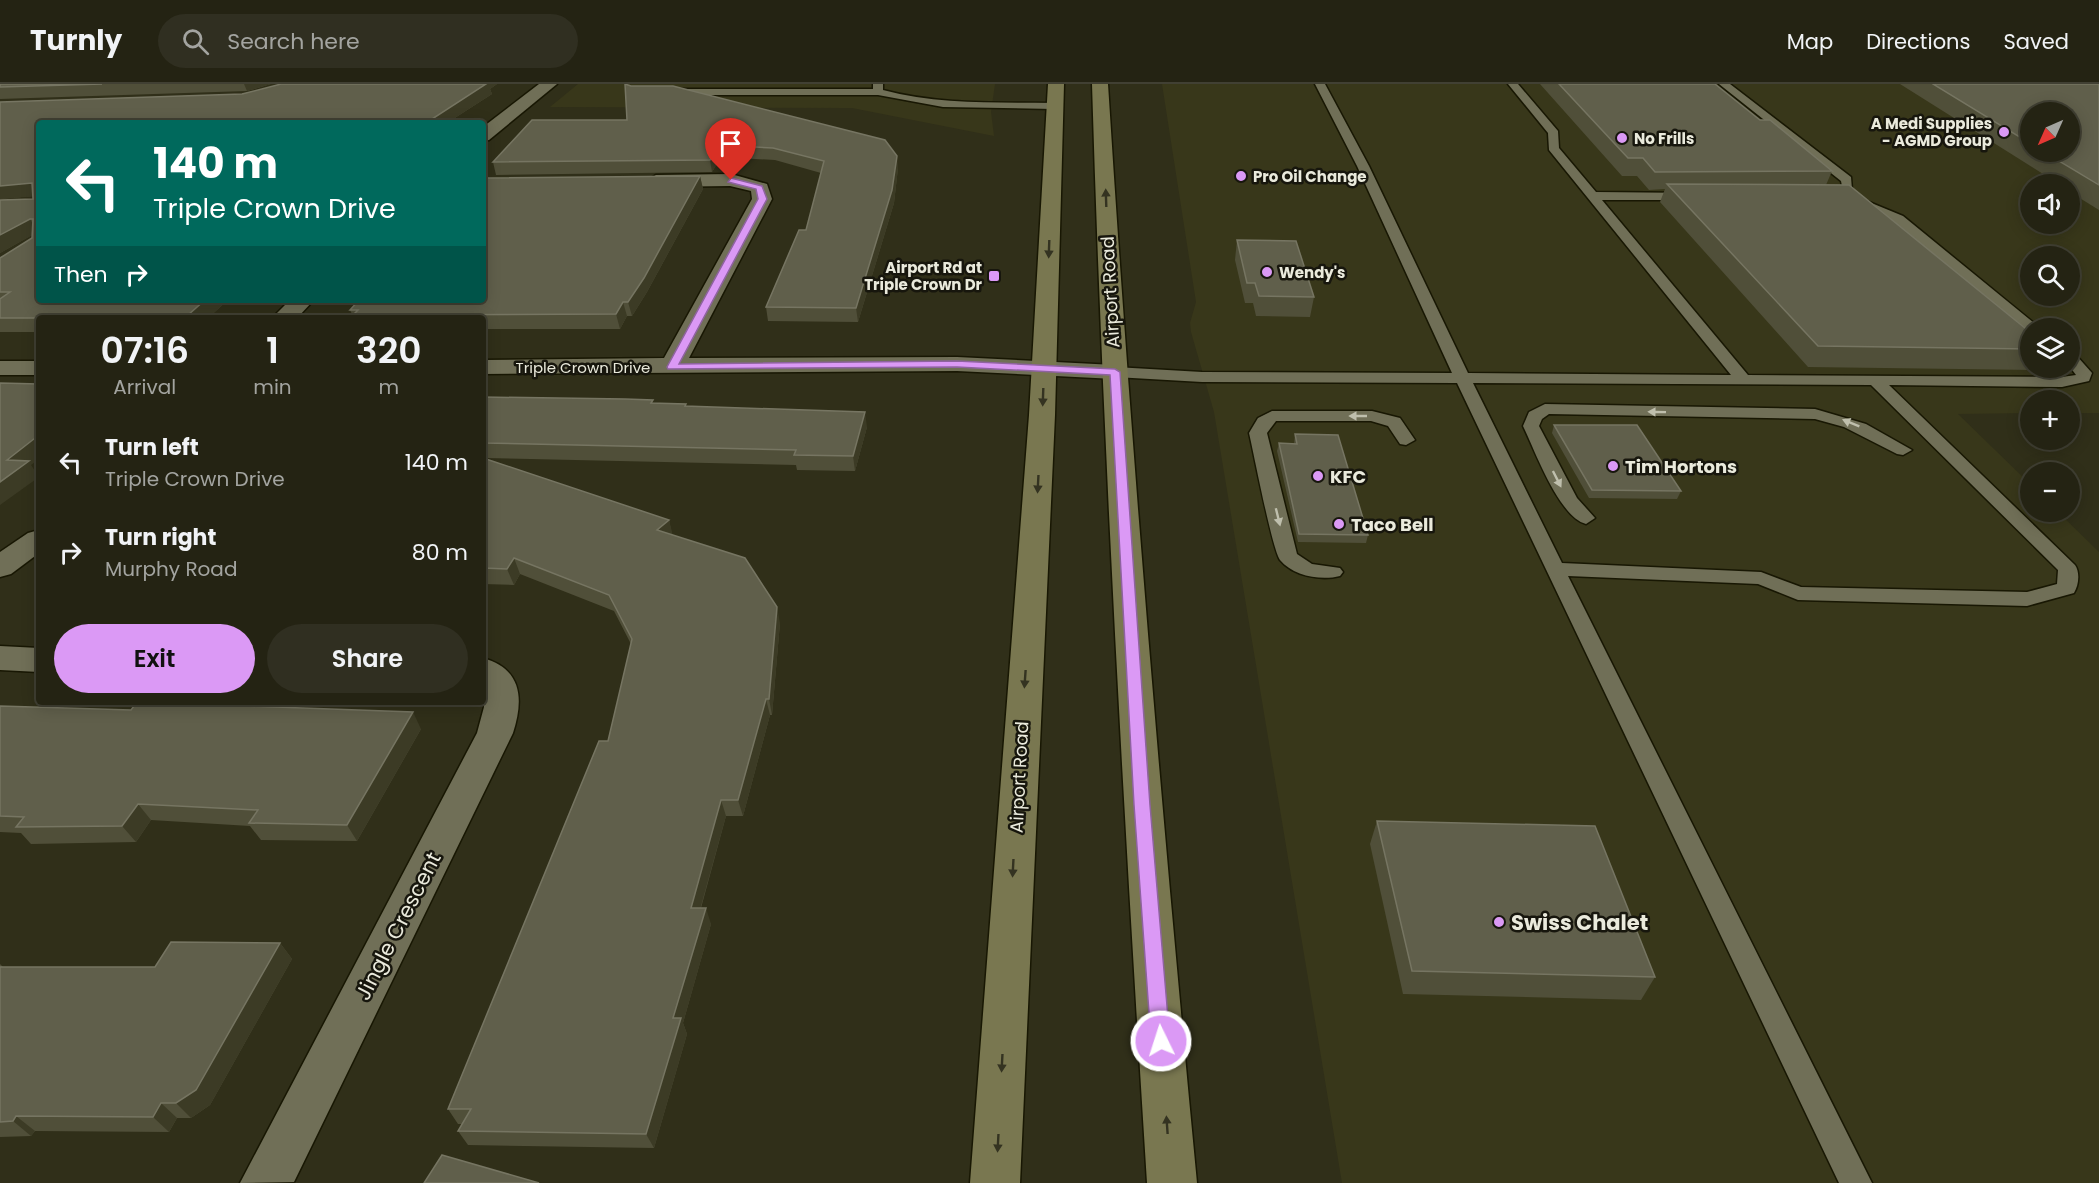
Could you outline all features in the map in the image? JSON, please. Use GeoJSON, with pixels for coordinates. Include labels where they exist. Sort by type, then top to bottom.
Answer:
{"type":"FeatureCollection","features":[{"type":"Feature","properties":{"kind":"main road","name":"Airport Road"},"geometry":{"type":"LineString","coordinates":[[995,1183],[1044,369],[1056,84]]}},
{"type":"Feature","properties":{"kind":"main road","name":"Airport Road"},"geometry":{"type":"LineString","coordinates":[[1102,85],[1115,372],[1142,805],[1172,1183]]}},
{"type":"Feature","properties":{"kind":"street"},"geometry":{"type":"LineString","coordinates":[[486,134],[549,84]]}},
{"type":"Feature","properties":{"kind":"street"},"geometry":{"type":"LineString","coordinates":[[636,182],[731,180],[759,188],[762,199],[672,367]]}},
{"type":"Feature","properties":{"kind":"street"},"geometry":{"type":"LineString","coordinates":[[287,315],[300,303]]}},
{"type":"Feature","properties":{"kind":"street","name":"Triple Crown Drive"},"geometry":{"type":"LineString","coordinates":[[486,367],[957,364],[1115,372]]}},
{"type":"Feature","properties":{"kind":"street"},"geometry":{"type":"LineString","coordinates":[[0,368],[36,368]]}},
{"type":"Feature","properties":{"kind":"street"},"geometry":{"type":"LineString","coordinates":[[0,567],[36,541]]}},
{"type":"Feature","properties":{"kind":"street"},"geometry":{"type":"LineString","coordinates":[[0,658],[36,660]]}},
{"type":"Feature","properties":{"kind":"street","name":"Jingle Crescent"},"geometry":{"type":"LineString","coordinates":[[265,1183],[277,1165],[495,733],[505,703],[499,685],[486,673]]}},
{"type":"Feature","properties":{"kind":"lane"},"geometry":{"type":"LineString","coordinates":[[1320,84],[1363,166],[1462,379],[1856,1183]]}},
{"type":"Feature","properties":{"kind":"lane"},"geometry":{"type":"LineString","coordinates":[[1513,84],[1554,133],[1553,148],[1744,380]]}},
{"type":"Feature","properties":{"kind":"lane"},"geometry":{"type":"LineString","coordinates":[[1724,84],[1847,180],[1848,187],[1837,195]]}},
{"type":"Feature","properties":{"kind":"lane"},"geometry":{"type":"LineString","coordinates":[[658,92],[878,88],[907,101],[937,104],[1054,106]]}},
{"type":"Feature","properties":{"kind":"lane"},"geometry":{"type":"LineString","coordinates":[[1592,196],[1709,195]]}},
{"type":"Feature","properties":{"kind":"lane"},"geometry":{"type":"LineString","coordinates":[[1813,195],[1837,195],[1864,203],[1898,219],[2021,318]]}},
{"type":"Feature","properties":{"kind":"lane"},"geometry":{"type":"LineString","coordinates":[[1115,372],[1202,377],[2062,382],[2083,378],[2084,373],[2080,367]]}},
{"type":"Feature","properties":{"kind":"lane"},"geometry":{"type":"LineString","coordinates":[[1555,569],[1761,578],[1798,593],[2027,599],[2067,588],[2068,569],[1875,380]]}},
{"type":"Feature","properties":{"kind":"lane"},"geometry":{"type":"LineString","coordinates":[[1586,518],[1569,501],[1531,426],[1535,416],[1545,409],[1835,416],[1862,427],[1903,450]]}},
{"type":"Feature","properties":{"kind":"lane"},"geometry":{"type":"LineString","coordinates":[[1333,572],[1307,570],[1288,556],[1258,434],[1264,422],[1272,416],[1372,416],[1394,422],[1406,440]]}},
{"type":"Feature","properties":{"kind":"shaded area"},"geometry":{"type":"Polygon","coordinates":[[[578,84],[995,84],[991,112],[994,136],[852,108],[550,107],[578,84]]]}},
{"type":"Feature","properties":{"kind":"shaded area"},"geometry":{"type":"Polygon","coordinates":[[[1162,84],[2099,84],[2099,413],[2080,413],[2080,390],[2020,390],[2020,413],[1958,414],[2020,474],[2020,522],[2068,522],[2099,552],[2099,1183],[1342,1183],[1214,412],[1190,323],[1196,302],[1162,84]]]}},
{"type":"Feature","properties":{"kind":"building"},"geometry":{"type":"Polygon","coordinates":[[[0,84],[102,84],[0,87],[0,84]]]}},
{"type":"Feature","properties":{"kind":"building"},"geometry":{"type":"Polygon","coordinates":[[[281,84],[486,84],[431,120],[36,120],[36,303],[202,303],[188,315],[36,315],[36,318],[0,318],[0,299],[10,292],[0,292],[0,258],[32,238],[33,219],[0,235],[0,200],[33,199],[32,183],[0,186],[0,102],[242,94],[281,84]]]}},
{"type":"Feature","properties":{"kind":"building"},"geometry":{"type":"Polygon","coordinates":[[[625,84],[673,86],[885,140],[897,156],[892,190],[856,308],[766,307],[799,230],[806,230],[824,161],[773,148],[719,145],[710,160],[493,162],[532,120],[627,120],[625,84]]]}},
{"type":"Feature","properties":{"kind":"building"},"geometry":{"type":"Polygon","coordinates":[[[1559,84],[1715,84],[1760,120],[1770,120],[1832,171],[1655,172],[1643,158],[1628,158],[1559,84]]]}},
{"type":"Feature","properties":{"kind":"building"},"geometry":{"type":"Polygon","coordinates":[[[1933,84],[2099,84],[2099,185],[2061,162],[2080,162],[2080,102],[2020,102],[2020,137],[1933,84]]]}},
{"type":"Feature","properties":{"kind":"building"},"geometry":{"type":"Polygon","coordinates":[[[700,176],[644,278],[628,302],[623,302],[616,314],[353,315],[358,310],[350,310],[356,303],[486,303],[486,178],[700,176]]]}},
{"type":"Feature","properties":{"kind":"building"},"geometry":{"type":"Polygon","coordinates":[[[1667,184],[1849,185],[2020,324],[2020,349],[1818,346],[1667,184]]]}},
{"type":"Feature","properties":{"kind":"building"},"geometry":{"type":"Polygon","coordinates":[[[1237,240],[1296,241],[1314,297],[1259,296],[1255,283],[1247,283],[1237,240]]]}},
{"type":"Feature","properties":{"kind":"building"},"geometry":{"type":"Polygon","coordinates":[[[0,383],[36,384],[36,437],[7,460],[29,461],[0,482],[0,383]]]}},
{"type":"Feature","properties":{"kind":"building"},"geometry":{"type":"Polygon","coordinates":[[[486,397],[653,400],[651,403],[686,404],[685,406],[865,412],[853,456],[794,455],[796,450],[486,443],[486,397]]]}},
{"type":"Feature","properties":{"kind":"building","name":"Tim Hortons"},"geometry":{"type":"Polygon","coordinates":[[[1554,425],[1637,425],[1681,491],[1592,490],[1554,425]]]}},
{"type":"Feature","properties":{"kind":"building"},"geometry":{"type":"Polygon","coordinates":[[[1295,434],[1338,435],[1368,535],[1299,534],[1279,443],[1297,444],[1295,434]]]}},
{"type":"Feature","properties":{"kind":"building"},"geometry":{"type":"Polygon","coordinates":[[[486,459],[669,520],[657,530],[745,558],[777,607],[769,699],[766,699],[738,800],[721,800],[691,908],[706,908],[673,1018],[681,1018],[646,1134],[458,1131],[471,1109],[448,1109],[599,741],[608,741],[632,639],[609,595],[514,558],[507,569],[486,568],[486,459]]]}},
{"type":"Feature","properties":{"kind":"building"},"geometry":{"type":"Polygon","coordinates":[[[0,706],[131,710],[134,706],[244,706],[413,712],[347,825],[249,823],[258,810],[138,804],[122,826],[16,827],[24,817],[0,816],[0,706]]]}},
{"type":"Feature","properties":{"kind":"building","name":"Swiss Chalet"},"geometry":{"type":"Polygon","coordinates":[[[1377,821],[1595,826],[1655,977],[1412,971],[1377,821]]]}},
{"type":"Feature","properties":{"kind":"building"},"geometry":{"type":"Polygon","coordinates":[[[171,942],[280,943],[196,1090],[176,1103],[161,1103],[153,1117],[16,1116],[13,1121],[0,1122],[0,967],[155,967],[171,942]]]}},
{"type":"Feature","properties":{"kind":"building"},"geometry":{"type":"Polygon","coordinates":[[[442,1155],[539,1183],[424,1183],[442,1155]]]}},
{"type":"Feature","properties":{"kind":"place","name":"A Medi Supplies - AGMD Group"},"geometry":{"type":"Point","coordinates":[2004,132]}},
{"type":"Feature","properties":{"kind":"place","name":"No Frills"},"geometry":{"type":"Point","coordinates":[1622,138]}},
{"type":"Feature","properties":{"kind":"place","name":"Pro Oil Change"},"geometry":{"type":"Point","coordinates":[1241,176]}},
{"type":"Feature","properties":{"kind":"place","name":"Wendy's"},"geometry":{"type":"Point","coordinates":[1267,272]}},
{"type":"Feature","properties":{"kind":"place","name":"Airport Rd at Triple Crown Dr"},"geometry":{"type":"Point","coordinates":[994,276]}},
{"type":"Feature","properties":{"kind":"place","name":"Tim Hortons"},"geometry":{"type":"Point","coordinates":[1613,466]}},
{"type":"Feature","properties":{"kind":"place","name":"KFC"},"geometry":{"type":"Point","coordinates":[1318,476]}},
{"type":"Feature","properties":{"kind":"place","name":"Taco Bell"},"geometry":{"type":"Point","coordinates":[1339,524]}},
{"type":"Feature","properties":{"kind":"place","name":"Swiss Chalet"},"geometry":{"type":"Point","coordinates":[1499,922]}},
{"type":"Feature","properties":{"kind":"route"},"geometry":{"type":"LineString","coordinates":[[731,180],[759,188],[762,199],[672,367],[957,364],[1115,372],[1142,805],[1161,1041]]}}]}
